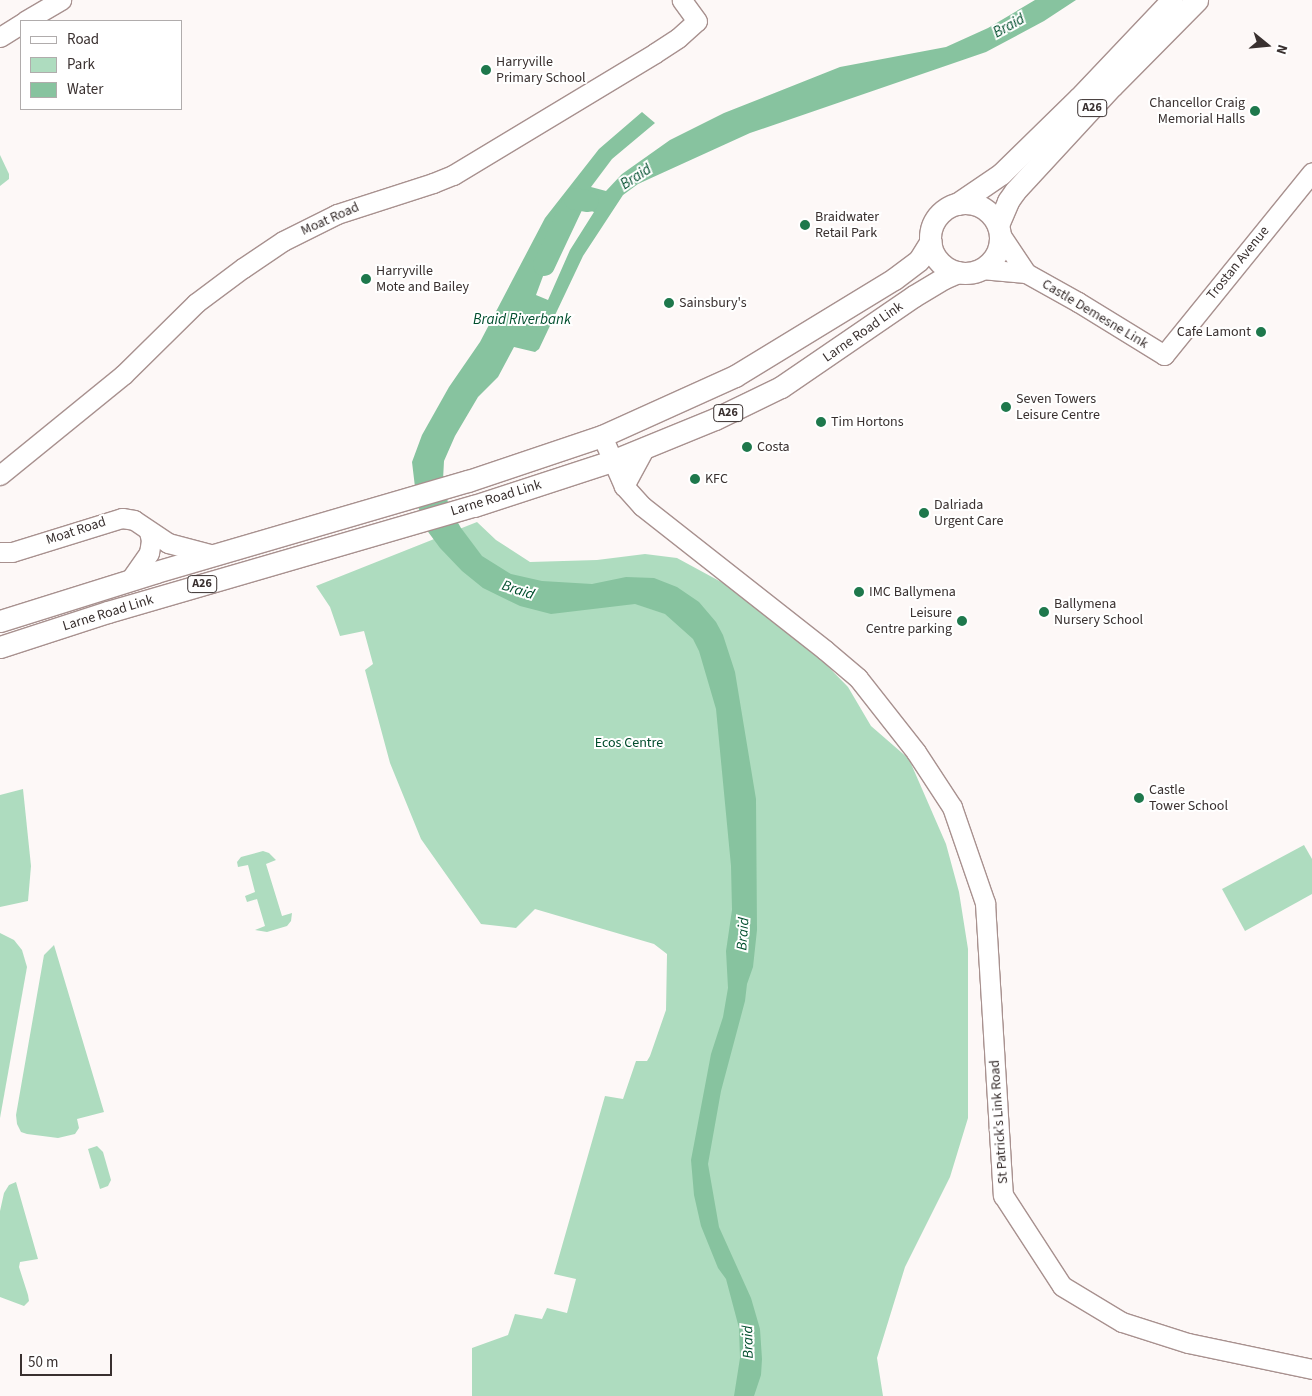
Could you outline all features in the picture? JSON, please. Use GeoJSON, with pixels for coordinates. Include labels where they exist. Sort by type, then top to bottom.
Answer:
{"type":"FeatureCollection","features":[{"type":"Feature","properties":{"kind":"main road","name":"A26"},"geometry":{"type":"LineString","coordinates":[[931,241],[934,222],[948,208],[1001,174],[1080,98],[1172,0]]}},
{"type":"Feature","properties":{"kind":"main road","name":"A26"},"geometry":{"type":"LineString","coordinates":[[958,272],[970,272],[981,269],[991,262],[996,253],[999,229],[1008,201],[1014,191],[1112,86],[1197,0]]}},
{"type":"Feature","properties":{"kind":"main road"},"geometry":{"type":"LineString","coordinates":[[957,204],[972,204],[985,209],[999,229]]}},
{"type":"Feature","properties":{"kind":"main road"},"geometry":{"type":"LineString","coordinates":[[931,241],[934,252],[940,261],[948,268],[958,272]]}},
{"type":"Feature","properties":{"kind":"main road","name":"Larne Road Link"},"geometry":{"type":"LineString","coordinates":[[0,621],[130,580],[468,481],[602,436],[735,376],[894,279],[918,260],[931,241]]}},
{"type":"Feature","properties":{"kind":"main road","name":"Larne Road Link"},"geometry":{"type":"LineString","coordinates":[[0,647],[108,612],[474,506],[612,460],[715,419],[781,387],[914,296],[958,272]]}},
{"type":"Feature","properties":{"kind":"street"},"geometry":{"type":"LineString","coordinates":[[27,20],[61,0]]}},
{"type":"Feature","properties":{"kind":"street","name":"Moat Road"},"geometry":{"type":"LineString","coordinates":[[0,475],[123,375],[196,303],[284,241],[356,206],[433,183],[453,175],[655,53],[678,38],[697,21],[682,0]]}},
{"type":"Feature","properties":{"kind":"street"},"geometry":{"type":"LineString","coordinates":[[0,37],[20,25]]}},
{"type":"Feature","properties":{"kind":"street","name":"Trostan Avenue"},"geometry":{"type":"LineString","coordinates":[[1164,355],[1312,172]]}},
{"type":"Feature","properties":{"kind":"street","name":"Castle Demesne Link"},"geometry":{"type":"LineString","coordinates":[[999,229],[1026,273]]}},
{"type":"Feature","properties":{"kind":"street","name":"Castle Demesne Link"},"geometry":{"type":"LineString","coordinates":[[981,269],[1026,273],[1078,302],[1164,355]]}},
{"type":"Feature","properties":{"kind":"street","name":"St Patrick’s Link Road"},"geometry":{"type":"LineString","coordinates":[[602,436],[624,486],[642,506],[847,666],[916,752],[952,807],[985,903],[1003,1195],[1062,1286],[1122,1322],[1188,1343],[1312,1369]]}},
{"type":"Feature","properties":{"kind":"street"},"geometry":{"type":"LineString","coordinates":[[624,486],[645,447]]}},
{"type":"Feature","properties":{"kind":"street","name":"Moat Road"},"geometry":{"type":"LineString","coordinates":[[0,552],[19,550],[119,518],[134,520],[148,532],[181,548],[214,555]]}},
{"type":"Feature","properties":{"kind":"street"},"geometry":{"type":"LineString","coordinates":[[130,580],[149,553],[150,540],[148,532]]}},
{"type":"Feature","properties":{"kind":"green space"},"geometry":{"type":"Polygon","coordinates":[[[0,155],[9,174],[9,179],[0,186],[0,155]]]}},
{"type":"Feature","properties":{"kind":"green space","name":"Ecos Centre"},"geometry":{"type":"Polygon","coordinates":[[[477,522],[496,540],[530,562],[597,560],[645,554],[677,558],[773,610],[848,687],[871,726],[909,759],[946,844],[959,892],[968,949],[968,1118],[950,1177],[905,1267],[877,1358],[883,1396],[472,1396],[472,1348],[508,1335],[515,1314],[542,1319],[547,1308],[567,1313],[576,1279],[554,1274],[605,1096],[623,1099],[636,1061],[647,1061],[650,1056],[666,1010],[667,954],[654,944],[535,909],[516,928],[481,924],[421,839],[390,763],[365,670],[373,664],[364,631],[340,636],[330,607],[316,586],[477,522]]]}},
{"type":"Feature","properties":{"kind":"green space"},"geometry":{"type":"Polygon","coordinates":[[[23,789],[31,866],[28,901],[0,907],[0,795],[23,789]]]}},
{"type":"Feature","properties":{"kind":"green space"},"geometry":{"type":"Polygon","coordinates":[[[1304,845],[1312,859],[1312,894],[1245,931],[1222,889],[1304,845]]]}},
{"type":"Feature","properties":{"kind":"green space"},"geometry":{"type":"Polygon","coordinates":[[[263,851],[269,853],[276,860],[266,864],[282,916],[292,913],[291,921],[287,926],[267,932],[255,930],[265,926],[257,899],[247,902],[245,896],[255,892],[248,865],[238,867],[237,862],[241,857],[263,851]]]}},
{"type":"Feature","properties":{"kind":"green space"},"geometry":{"type":"Polygon","coordinates":[[[0,933],[14,940],[22,950],[27,967],[0,1118],[0,933]]]}},
{"type":"Feature","properties":{"kind":"green space"},"geometry":{"type":"Polygon","coordinates":[[[54,945],[104,1112],[77,1119],[79,1128],[75,1134],[58,1138],[21,1132],[17,1124],[16,1115],[44,955],[54,945]]]}},
{"type":"Feature","properties":{"kind":"green space"},"geometry":{"type":"Polygon","coordinates":[[[97,1146],[103,1152],[111,1180],[108,1186],[100,1189],[88,1149],[97,1146]]]}},
{"type":"Feature","properties":{"kind":"green space"},"geometry":{"type":"Polygon","coordinates":[[[16,1182],[38,1259],[20,1262],[19,1267],[29,1301],[24,1306],[0,1297],[0,1211],[4,1193],[9,1185],[16,1182]]]}},
{"type":"Feature","properties":{"kind":"water","name":"Braid Riverbank"},"geometry":{"type":"Polygon","coordinates":[[[1035,0],[1076,0],[1044,21],[986,52],[750,133],[638,184],[623,195],[583,256],[539,349],[535,352],[514,347],[498,377],[478,397],[455,436],[444,461],[443,480],[449,507],[461,528],[482,556],[511,574],[542,581],[592,584],[626,577],[654,578],[677,587],[699,602],[716,622],[723,635],[735,672],[756,799],[757,930],[753,967],[747,984],[745,1001],[721,1091],[708,1164],[719,1227],[751,1298],[760,1329],[762,1359],[761,1375],[754,1396],[734,1396],[740,1358],[739,1328],[726,1279],[718,1268],[701,1226],[694,1195],[691,1160],[711,1054],[723,1017],[728,988],[726,951],[732,910],[731,866],[716,709],[699,651],[693,639],[665,614],[635,604],[551,614],[520,606],[483,588],[462,571],[440,548],[426,529],[417,504],[412,462],[422,435],[449,387],[480,342],[545,218],[599,149],[642,112],[655,123],[612,159],[591,187],[606,191],[622,174],[670,140],[724,113],[840,67],[946,47],[988,28],[1035,0]],[[582,208],[574,214],[564,214],[556,233],[558,244],[549,260],[536,295],[548,300],[570,250],[594,212],[582,208]]]}},
{"type":"Feature","properties":{"kind":"waterway"},"geometry":{"type":"LineString","coordinates":[[544,265],[575,199],[588,201]]}},
{"type":"Feature","properties":{"kind":"place","name":"Harryville Primary School"},"geometry":{"type":"Point","coordinates":[486,70]}},
{"type":"Feature","properties":{"kind":"place","name":"Chancellor Craig Memorial Halls"},"geometry":{"type":"Point","coordinates":[1255,111]}},
{"type":"Feature","properties":{"kind":"place","name":"Braidwater Retail Park"},"geometry":{"type":"Point","coordinates":[805,225]}},
{"type":"Feature","properties":{"kind":"place","name":"Harryville Mote and Bailey"},"geometry":{"type":"Point","coordinates":[366,279]}},
{"type":"Feature","properties":{"kind":"place","name":"Sainsbury's"},"geometry":{"type":"Point","coordinates":[669,303]}},
{"type":"Feature","properties":{"kind":"place","name":"Cafe Lamont"},"geometry":{"type":"Point","coordinates":[1261,332]}},
{"type":"Feature","properties":{"kind":"place","name":"Seven Towers Leisure Centre"},"geometry":{"type":"Point","coordinates":[1006,407]}},
{"type":"Feature","properties":{"kind":"place","name":"Tim Hortons"},"geometry":{"type":"Point","coordinates":[821,422]}},
{"type":"Feature","properties":{"kind":"place","name":"Costa"},"geometry":{"type":"Point","coordinates":[747,447]}},
{"type":"Feature","properties":{"kind":"place","name":"KFC"},"geometry":{"type":"Point","coordinates":[695,479]}},
{"type":"Feature","properties":{"kind":"place","name":"Dalriada Urgent Care"},"geometry":{"type":"Point","coordinates":[924,513]}},
{"type":"Feature","properties":{"kind":"place","name":"IMC Ballymena"},"geometry":{"type":"Point","coordinates":[859,592]}},
{"type":"Feature","properties":{"kind":"place","name":"Ballymena Nursery School"},"geometry":{"type":"Point","coordinates":[1044,612]}},
{"type":"Feature","properties":{"kind":"place","name":"Leisure Centre parking"},"geometry":{"type":"Point","coordinates":[962,621]}},
{"type":"Feature","properties":{"kind":"place","name":"Castle Tower School"},"geometry":{"type":"Point","coordinates":[1139,798]}},
{"type":"Feature","properties":{"kind":"water label","name":"Braid"},"geometry":{"type":"Point","coordinates":[1009,26]}},
{"type":"Feature","properties":{"kind":"water label","name":"Braid"},"geometry":{"type":"Point","coordinates":[636,177]}},
{"type":"Feature","properties":{"kind":"water label","name":"Braid"},"geometry":{"type":"Point","coordinates":[518,590]}},
{"type":"Feature","properties":{"kind":"water label","name":"Braid"},"geometry":{"type":"Point","coordinates":[743,934]}},
{"type":"Feature","properties":{"kind":"water label","name":"Braid"},"geometry":{"type":"Point","coordinates":[748,1342]}}]}
